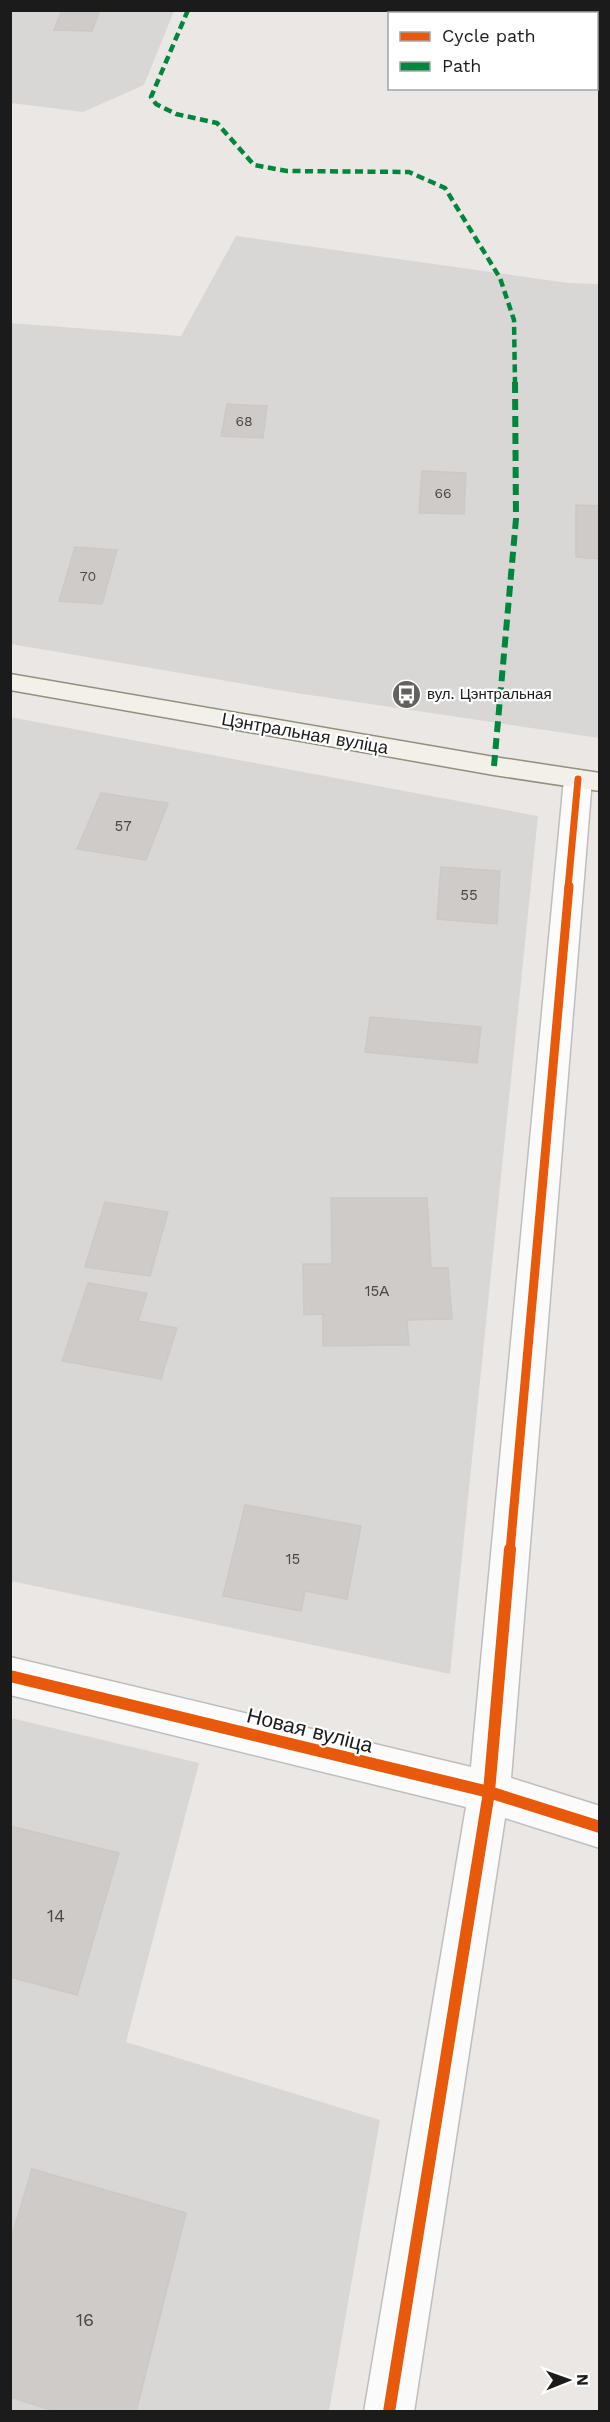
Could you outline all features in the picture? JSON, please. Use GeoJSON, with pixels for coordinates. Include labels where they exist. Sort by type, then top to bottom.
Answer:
{"type":"FeatureCollection","features":[{"type":"Feature","properties":{"kind":"street","name":"Цэнтральная вуліца"},"geometry":{"type":"LineString","coordinates":[[10,682],[482,764],[589,780]]}},
{"type":"Feature","properties":{"kind":"street"},"geometry":{"type":"LineString","coordinates":[[389,2412],[489,1792],[589,780]]}},
{"type":"Feature","properties":{"kind":"street","name":"Новая вуліца"},"geometry":{"type":"LineString","coordinates":[[10,1676],[489,1792],[600,1827]]}},
{"type":"Feature","properties":{"kind":"shaded area"},"geometry":{"type":"Polygon","coordinates":[[[11,11],[174,11],[144,85],[83,112],[11,103],[11,11]]]}},
{"type":"Feature","properties":{"kind":"shaded area"},"geometry":{"type":"Polygon","coordinates":[[[236,236],[568,283],[599,284],[599,738],[296,693],[11,644],[10,323],[181,336],[236,236]]]}},
{"type":"Feature","properties":{"kind":"shaded area"},"geometry":{"type":"Polygon","coordinates":[[[10,717],[538,816],[450,1674],[11,1581],[10,717]]]}},
{"type":"Feature","properties":{"kind":"shaded area"},"geometry":{"type":"Polygon","coordinates":[[[11,1718],[199,1763],[126,2042],[380,2120],[329,2411],[11,2412],[11,1718]]]}},
{"type":"Feature","properties":{"kind":"building"},"geometry":{"type":"Polygon","coordinates":[[[62,10],[100,10],[92,31],[54,30],[62,10]]]}},
{"type":"Feature","properties":{"kind":"building"},"geometry":{"type":"Polygon","coordinates":[[[227,404],[267,406],[263,438],[221,436],[227,404]]]}},
{"type":"Feature","properties":{"kind":"building"},"geometry":{"type":"Polygon","coordinates":[[[422,471],[466,473],[464,514],[419,513],[422,471]]]}},
{"type":"Feature","properties":{"kind":"building"},"geometry":{"type":"Polygon","coordinates":[[[576,505],[600,506],[600,559],[576,557],[576,505]]]}},
{"type":"Feature","properties":{"kind":"building"},"geometry":{"type":"Polygon","coordinates":[[[75,547],[117,550],[102,604],[59,601],[75,547]]]}},
{"type":"Feature","properties":{"kind":"building"},"geometry":{"type":"Polygon","coordinates":[[[101,793],[168,803],[146,860],[77,849],[101,793]]]}},
{"type":"Feature","properties":{"kind":"building"},"geometry":{"type":"Polygon","coordinates":[[[441,867],[500,871],[497,924],[437,919],[441,867]]]}},
{"type":"Feature","properties":{"kind":"building"},"geometry":{"type":"Polygon","coordinates":[[[370,1017],[481,1027],[477,1063],[365,1052],[370,1017]]]}},
{"type":"Feature","properties":{"kind":"building"},"geometry":{"type":"Polygon","coordinates":[[[331,1198],[427,1198],[431,1268],[448,1268],[452,1319],[407,1320],[409,1345],[323,1346],[323,1314],[304,1315],[303,1264],[332,1264],[331,1198]]]}},
{"type":"Feature","properties":{"kind":"building"},"geometry":{"type":"Polygon","coordinates":[[[105,1202],[168,1212],[150,1276],[85,1267],[105,1202]]]}},
{"type":"Feature","properties":{"kind":"building"},"geometry":{"type":"Polygon","coordinates":[[[88,1283],[147,1293],[138,1321],[177,1328],[161,1379],[62,1361],[88,1283]]]}},
{"type":"Feature","properties":{"kind":"building"},"geometry":{"type":"Polygon","coordinates":[[[245,1505],[361,1526],[347,1599],[305,1591],[301,1611],[223,1596],[245,1505]]]}},
{"type":"Feature","properties":{"kind":"building"},"geometry":{"type":"Polygon","coordinates":[[[10,1826],[119,1853],[77,1995],[10,1977],[10,1826]]]}},
{"type":"Feature","properties":{"kind":"building"},"geometry":{"type":"Polygon","coordinates":[[[32,2169],[186,2213],[136,2412],[57,2412],[10,2397],[10,2242],[32,2169]]]}},
{"type":"Feature","properties":{"kind":"marked path"},"geometry":{"type":"LineString","coordinates":[[188,10],[151,97],[156,104],[176,114],[217,123],[254,165],[287,171],[409,172],[445,188],[500,278],[514,320],[516,519],[494,766]]}},
{"type":"Feature","properties":{"kind":"cycle path"},"geometry":{"type":"LineString","coordinates":[[389,2412],[489,1792],[578,779]]}},
{"type":"Feature","properties":{"kind":"cycle path"},"geometry":{"type":"LineString","coordinates":[[10,1676],[489,1792],[600,1827]]}},
{"type":"Feature","properties":{"kind":"place","name":"вул. Цэнтральная"},"geometry":{"type":"Point","coordinates":[406,694]}}]}
